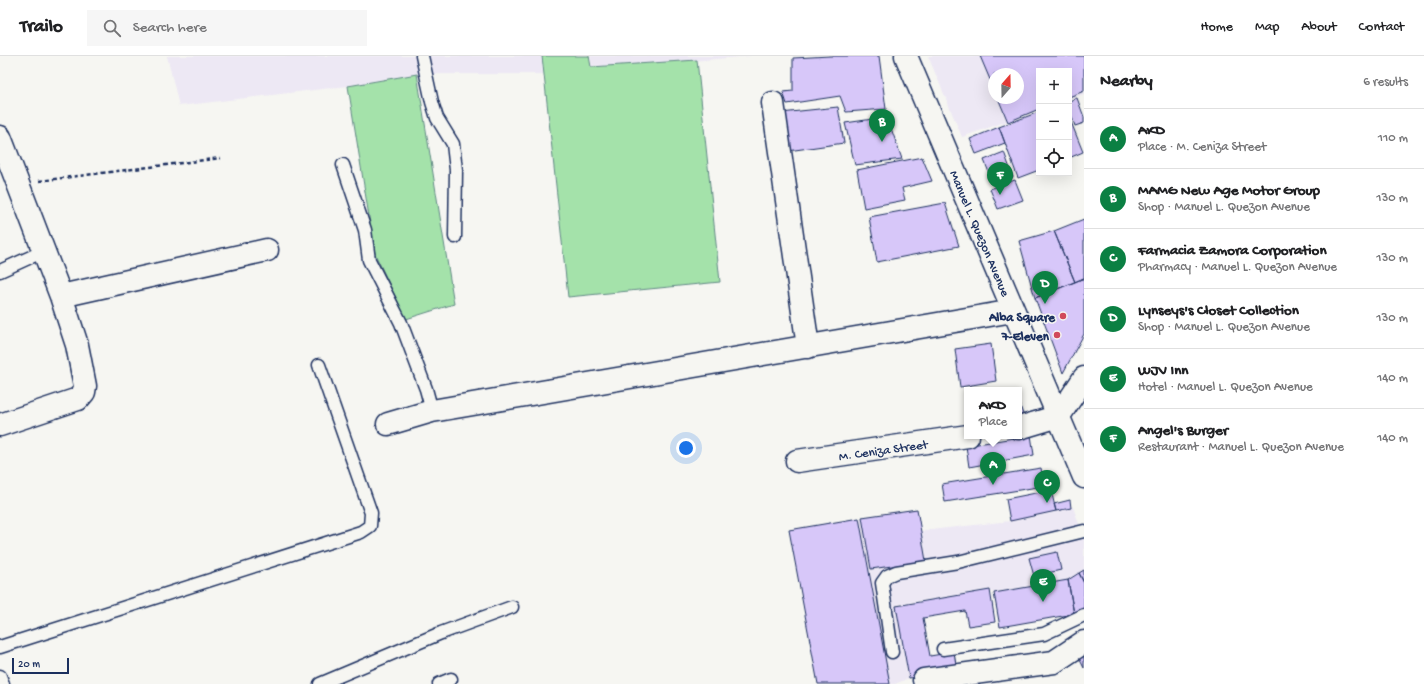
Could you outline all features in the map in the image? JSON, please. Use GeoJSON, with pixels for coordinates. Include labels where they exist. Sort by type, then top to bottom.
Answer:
{"type":"FeatureCollection","features":[{"type":"Feature","properties":{"kind":"street","name":"Manuel L. Quezon Avenue"},"geometry":{"type":"LineString","coordinates":[[906,56],[1084,476]]}},
{"type":"Feature","properties":{"kind":"street"},"geometry":{"type":"LineString","coordinates":[[773,102],[808,347]]}},
{"type":"Feature","properties":{"kind":"street"},"geometry":{"type":"LineString","coordinates":[[0,137],[61,296],[77,345],[85,386],[84,392],[78,399],[0,425]]}},
{"type":"Feature","properties":{"kind":"street"},"geometry":{"type":"LineString","coordinates":[[61,296],[267,250]]}},
{"type":"Feature","properties":{"kind":"street"},"geometry":{"type":"LineString","coordinates":[[388,424],[432,411],[808,347],[1013,310]]}},
{"type":"Feature","properties":{"kind":"street"},"geometry":{"type":"LineString","coordinates":[[1022,427],[1059,416],[1084,378]]}},
{"type":"Feature","properties":{"kind":"street","name":"M. Ceniza Street"},"geometry":{"type":"LineString","coordinates":[[797,461],[964,437]]}},
{"type":"Feature","properties":{"kind":"street"},"geometry":{"type":"LineString","coordinates":[[924,680],[1054,662],[1084,642]]}},
{"type":"Feature","properties":{"kind":"lane"},"geometry":{"type":"LineString","coordinates":[[422,56],[437,118],[453,144],[456,170],[455,237]]}},
{"type":"Feature","properties":{"kind":"lane"},"geometry":{"type":"LineString","coordinates":[[343,165],[365,230],[369,260],[402,323],[426,389],[432,411]]}},
{"type":"Feature","properties":{"kind":"lane"},"geometry":{"type":"LineString","coordinates":[[0,271],[44,251]]}},
{"type":"Feature","properties":{"kind":"lane"},"geometry":{"type":"LineString","coordinates":[[0,647],[361,532],[370,526],[371,513],[319,365]]}},
{"type":"Feature","properties":{"kind":"lane"},"geometry":{"type":"LineString","coordinates":[[892,652],[882,582],[887,576],[896,572],[958,562],[1084,531]]}},
{"type":"Feature","properties":{"kind":"lane"},"geometry":{"type":"LineString","coordinates":[[320,684],[441,633],[512,606]]}},
{"type":"Feature","properties":{"kind":"lane"},"geometry":{"type":"LineString","coordinates":[[943,649],[1044,634],[1084,615]]}},
{"type":"Feature","properties":{"kind":"lane"},"geometry":{"type":"LineString","coordinates":[[0,676],[4,684]]}},
{"type":"Feature","properties":{"kind":"lane"},"geometry":{"type":"LineString","coordinates":[[439,684],[451,678]]}},
{"type":"Feature","properties":{"kind":"path"},"geometry":{"type":"LineString","coordinates":[[18,184],[221,158]]}},
{"type":"Feature","properties":{"kind":"shaded area"},"geometry":{"type":"Polygon","coordinates":[[[167,56],[542,56],[543,74],[417,74],[348,86],[179,106],[167,56]]]}},
{"type":"Feature","properties":{"kind":"shaded area"},"geometry":{"type":"Polygon","coordinates":[[[590,56],[751,56],[591,67],[590,56]]]}},
{"type":"Feature","properties":{"kind":"shaded area"},"geometry":{"type":"Polygon","coordinates":[[[928,56],[1084,56],[1084,94],[1072,98],[1072,68],[1036,68],[1036,111],[962,137],[928,56]]]}},
{"type":"Feature","properties":{"kind":"shaded area"},"geometry":{"type":"Polygon","coordinates":[[[1073,507],[1084,538],[1084,570],[1068,580],[994,593],[989,590],[897,605],[909,678],[895,684],[818,684],[789,530],[917,509],[921,531],[1010,521],[1073,507]]]}},
{"type":"Feature","properties":{"kind":"green space"},"geometry":{"type":"Polygon","coordinates":[[[542,56],[589,56],[591,67],[697,60],[720,282],[568,297],[542,56]]]}},
{"type":"Feature","properties":{"kind":"green space"},"geometry":{"type":"Polygon","coordinates":[[[417,74],[454,304],[406,319],[375,254],[348,86],[417,74]]]}},
{"type":"Feature","properties":{"kind":"building"},"geometry":{"type":"Polygon","coordinates":[[[879,56],[886,109],[846,112],[840,96],[787,104],[783,92],[793,91],[793,58],[879,56]]]}},
{"type":"Feature","properties":{"kind":"building"},"geometry":{"type":"Polygon","coordinates":[[[980,56],[1084,56],[1084,91],[1072,96],[1072,68],[1036,68],[1036,110],[1008,122],[1000,104],[1024,104],[1024,68],[988,68],[988,75],[980,56]]]}},
{"type":"Feature","properties":{"kind":"building"},"geometry":{"type":"Polygon","coordinates":[[[1077,98],[1084,117],[1084,123],[1075,126],[1072,118],[1072,100],[1077,98]]]}},
{"type":"Feature","properties":{"kind":"building"},"geometry":{"type":"Polygon","coordinates":[[[838,107],[844,143],[788,151],[781,113],[838,107]]]}},
{"type":"Feature","properties":{"kind":"building"},"geometry":{"type":"Polygon","coordinates":[[[1036,113],[1036,171],[1018,178],[999,127],[1036,113]]]}},
{"type":"Feature","properties":{"kind":"building"},"geometry":{"type":"Polygon","coordinates":[[[887,117],[902,159],[855,165],[845,123],[887,117]]]}},
{"type":"Feature","properties":{"kind":"building"},"geometry":{"type":"Polygon","coordinates":[[[1072,124],[1083,152],[1072,157],[1072,124]]]}},
{"type":"Feature","properties":{"kind":"building"},"geometry":{"type":"Polygon","coordinates":[[[999,127],[1005,143],[976,154],[970,139],[999,127]]]}},
{"type":"Feature","properties":{"kind":"building"},"geometry":{"type":"Polygon","coordinates":[[[1004,152],[1013,177],[994,185],[984,160],[1004,152]]]}},
{"type":"Feature","properties":{"kind":"building"},"geometry":{"type":"Polygon","coordinates":[[[922,157],[932,181],[902,188],[905,200],[864,208],[857,170],[922,157]]]}},
{"type":"Feature","properties":{"kind":"building"},"geometry":{"type":"Polygon","coordinates":[[[1015,180],[1023,200],[998,209],[990,189],[1015,180]]]}},
{"type":"Feature","properties":{"kind":"building"},"geometry":{"type":"Polygon","coordinates":[[[945,203],[959,246],[877,262],[869,217],[945,203]]]}},
{"type":"Feature","properties":{"kind":"building"},"geometry":{"type":"Polygon","coordinates":[[[1084,219],[1084,278],[1075,282],[1054,231],[1084,219]]]}},
{"type":"Feature","properties":{"kind":"building"},"geometry":{"type":"Polygon","coordinates":[[[1054,231],[1075,282],[1035,298],[1019,241],[1054,231]]]}},
{"type":"Feature","properties":{"kind":"building","name":"Alba Square"},"geometry":{"type":"Polygon","coordinates":[[[1084,278],[1084,334],[1063,373],[1035,298],[1084,278]]]}},
{"type":"Feature","properties":{"kind":"building"},"geometry":{"type":"Polygon","coordinates":[[[991,344],[996,381],[960,387],[955,349],[991,344]]]}},
{"type":"Feature","properties":{"kind":"building"},"geometry":{"type":"Polygon","coordinates":[[[1031,435],[1034,455],[969,467],[966,446],[1007,439],[1022,439],[1022,437],[1031,435]]]}},
{"type":"Feature","properties":{"kind":"building"},"geometry":{"type":"Polygon","coordinates":[[[1041,468],[1044,486],[945,502],[942,484],[1041,468]]]}},
{"type":"Feature","properties":{"kind":"building"},"geometry":{"type":"Polygon","coordinates":[[[1051,490],[1056,511],[1010,521],[1006,499],[1051,490]]]}},
{"type":"Feature","properties":{"kind":"building"},"geometry":{"type":"Polygon","coordinates":[[[1070,500],[1071,508],[1056,511],[1054,504],[1070,500]]]}},
{"type":"Feature","properties":{"kind":"building"},"geometry":{"type":"Polygon","coordinates":[[[917,509],[926,561],[871,569],[862,517],[917,509]]]}},
{"type":"Feature","properties":{"kind":"building"},"geometry":{"type":"Polygon","coordinates":[[[859,518],[890,684],[818,684],[789,530],[859,518]]]}},
{"type":"Feature","properties":{"kind":"building"},"geometry":{"type":"Polygon","coordinates":[[[1057,552],[1061,570],[1034,576],[1029,558],[1057,552]]]}},
{"type":"Feature","properties":{"kind":"building"},"geometry":{"type":"Polygon","coordinates":[[[1084,570],[1084,583],[1079,573],[1084,570]]]}},
{"type":"Feature","properties":{"kind":"building"},"geometry":{"type":"Polygon","coordinates":[[[1079,573],[1084,583],[1084,608],[1074,614],[1068,580],[1079,573]]]}},
{"type":"Feature","properties":{"kind":"building"},"geometry":{"type":"Polygon","coordinates":[[[1068,580],[1074,614],[1000,627],[994,593],[1068,580]]]}},
{"type":"Feature","properties":{"kind":"building"},"geometry":{"type":"Polygon","coordinates":[[[990,590],[995,622],[968,626],[965,611],[923,618],[930,656],[954,652],[957,671],[909,678],[896,606],[990,590]]]}},
{"type":"Feature","properties":{"kind":"building"},"geometry":{"type":"Polygon","coordinates":[[[1084,651],[1084,668],[1077,654],[1084,651]]]}},
{"type":"Feature","properties":{"kind":"place","name":"MAMG New Age Motor Group"},"geometry":{"type":"Point","coordinates":[882,142]}},
{"type":"Feature","properties":{"kind":"place","name":"Angel's Burger"},"geometry":{"type":"Point","coordinates":[1000,195]}},
{"type":"Feature","properties":{"kind":"place","name":"Lynseys's Closet Collection"},"geometry":{"type":"Point","coordinates":[1045,304]}},
{"type":"Feature","properties":{"kind":"place","name":"Alba Square"},"geometry":{"type":"Point","coordinates":[1063,316]}},
{"type":"Feature","properties":{"kind":"place","name":"7-Eleven"},"geometry":{"type":"Point","coordinates":[1057,335]}},
{"type":"Feature","properties":{"kind":"place","name":"AKD"},"geometry":{"type":"Point","coordinates":[993,485]}},
{"type":"Feature","properties":{"kind":"place","name":"Farmacia Zamora Corporation"},"geometry":{"type":"Point","coordinates":[1047,503]}},
{"type":"Feature","properties":{"kind":"place","name":"WJV Inn"},"geometry":{"type":"Point","coordinates":[1043,602]}}]}
